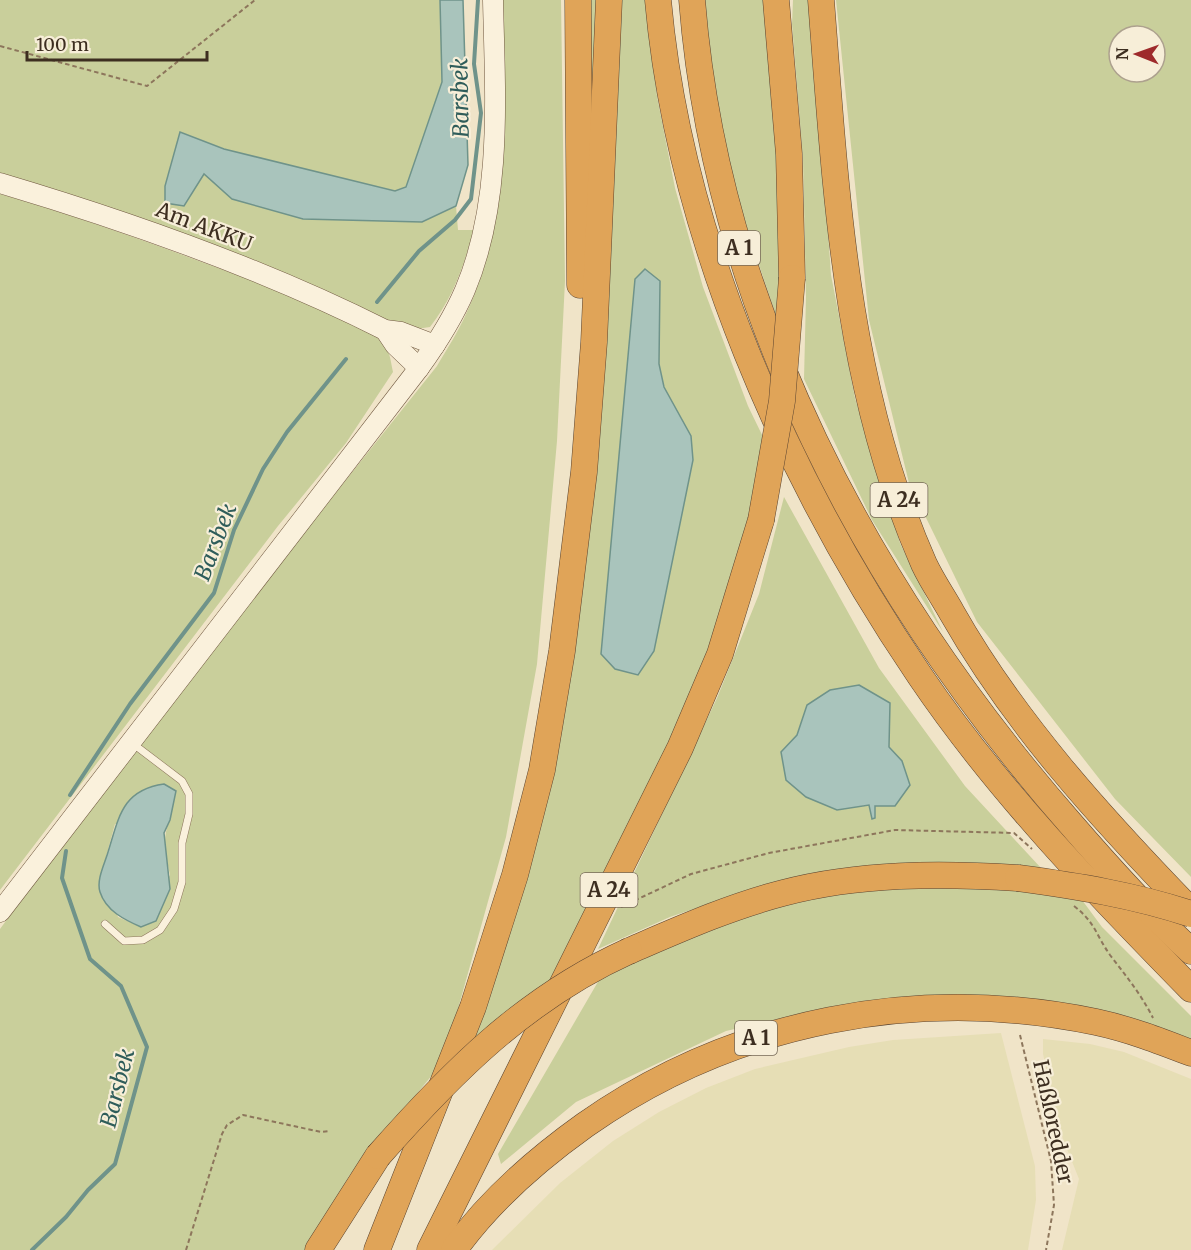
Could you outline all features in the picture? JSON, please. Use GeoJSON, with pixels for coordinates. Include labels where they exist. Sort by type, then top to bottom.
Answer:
{"type":"FeatureCollection","features":[{"type":"Feature","properties":{"kind":"highway"},"geometry":{"type":"LineString","coordinates":[[574,535],[573,471],[580,341],[578,0]]}},
{"type":"Feature","properties":{"kind":"highway"},"geometry":{"type":"LineString","coordinates":[[377,1250],[473,1007],[515,875],[542,770],[557,681],[574,535],[584,472],[594,342],[609,0]]}},
{"type":"Feature","properties":{"kind":"highway","name":"A 1"},"geometry":{"type":"LineString","coordinates":[[658,0],[672,105],[700,215],[734,319],[780,432],[856,573],[920,677],[1011,794],[1088,883],[1191,989]]}},
{"type":"Feature","properties":{"kind":"highway","name":"A 1"},"geometry":{"type":"LineString","coordinates":[[668,0],[688,165]]}},
{"type":"Feature","properties":{"kind":"highway","name":"A 1"},"geometry":{"type":"LineString","coordinates":[[692,0],[701,90],[726,206],[777,359],[804,421],[836,482],[900,595],[990,726],[1040,789],[1108,867],[1191,951]]}},
{"type":"Feature","properties":{"kind":"highway","name":"A 24"},"geometry":{"type":"LineString","coordinates":[[430,1250],[680,748],[720,654],[761,519],[782,401],[792,278],[789,154],[776,0]]}},
{"type":"Feature","properties":{"kind":"highway","name":"A 24"},"geometry":{"type":"LineString","coordinates":[[821,0],[840,237],[852,320],[867,394],[894,486],[925,566],[968,643],[1009,701],[1131,849],[1191,913]]}},
{"type":"Feature","properties":{"kind":"highway","name":"A 24"},"geometry":{"type":"LineString","coordinates":[[318,1250],[378,1156],[428,1099],[496,1034],[585,971],[710,916],[784,893],[865,879],[936,874],[1018,878],[1097,889],[1152,901],[1191,913]]}},
{"type":"Feature","properties":{"kind":"highway","name":"A 1"},"geometry":{"type":"LineString","coordinates":[[454,1250],[496,1200],[519,1178],[600,1114],[684,1066],[741,1043],[793,1028],[862,1014],[926,1007],[982,1007],[1097,1022],[1191,1053]]}},
{"type":"Feature","properties":{"kind":"main road"},"geometry":{"type":"LineString","coordinates":[[0,912],[419,368],[435,345],[466,288],[486,213],[492,175],[493,0]]}},
{"type":"Feature","properties":{"kind":"main road","name":"Am AKKU"},"geometry":{"type":"LineString","coordinates":[[0,183],[96,212],[260,274],[385,330],[401,332],[435,345]]}},
{"type":"Feature","properties":{"kind":"main road","name":"Am AKKU"},"geometry":{"type":"LineString","coordinates":[[385,330],[395,345],[419,368]]}},
{"type":"Feature","properties":{"kind":"lane"},"geometry":{"type":"LineString","coordinates":[[105,924],[124,941],[143,940],[160,930],[174,909],[182,882],[182,843],[189,814],[189,794],[182,781],[130,741]]}},
{"type":"Feature","properties":{"kind":"path"},"geometry":{"type":"LineString","coordinates":[[0,46],[147,86],[255,0]]}},
{"type":"Feature","properties":{"kind":"path","name":"Haßloredder"},"geometry":{"type":"LineString","coordinates":[[1020,1035],[1050,1161],[1054,1205],[1046,1250]]}},
{"type":"Feature","properties":{"kind":"path"},"geometry":{"type":"LineString","coordinates":[[186,1250],[222,1134],[234,1119],[243,1115],[329,1131]]}},
{"type":"Feature","properties":{"kind":"shaded area"},"geometry":{"type":"Polygon","coordinates":[[[1001,1033],[1035,1166],[1036,1200],[1028,1250],[492,1250],[560,1183],[613,1141],[659,1112],[706,1088],[755,1069],[849,1047],[893,1040],[1001,1033]]]}},
{"type":"Feature","properties":{"kind":"shaded area"},"geometry":{"type":"Polygon","coordinates":[[[1043,1039],[1090,1044],[1124,1052],[1191,1079],[1191,1250],[1062,1250],[1079,1179],[1063,1139],[1043,1054],[1043,1039]]]}},
{"type":"Feature","properties":{"kind":"green space"},"geometry":{"type":"Polygon","coordinates":[[[0,0],[440,0],[442,82],[406,187],[395,191],[224,149],[180,132],[165,186],[165,203],[204,173],[232,199],[422,222],[456,206],[458,230],[474,230],[457,281],[430,327],[416,329],[388,320],[97,203],[0,176],[0,0]]]}},
{"type":"Feature","properties":{"kind":"green space"},"geometry":{"type":"Polygon","coordinates":[[[500,0],[561,0],[565,281],[557,441],[537,664],[506,837],[456,1016],[433,1074],[349,1176],[308,1250],[0,1250],[0,929],[151,724],[437,366],[456,334],[481,276],[492,238],[498,199],[503,120],[500,0]],[[170,820],[115,824],[103,868],[118,917],[141,927],[170,875],[165,847],[170,820]]]}},
{"type":"Feature","properties":{"kind":"green space"},"geometry":{"type":"Polygon","coordinates":[[[587,0],[599,0],[592,156],[587,0]]]}},
{"type":"Feature","properties":{"kind":"green space"},"geometry":{"type":"Polygon","coordinates":[[[613,0],[646,0],[657,96],[675,188],[703,287],[748,406],[766,443],[750,526],[714,639],[671,745],[554,978],[510,1009],[469,1043],[564,694],[613,0]],[[660,281],[601,653],[691,436],[664,387],[659,364],[660,281]]]}},
{"type":"Feature","properties":{"kind":"green space"},"geometry":{"type":"Polygon","coordinates":[[[704,0],[767,0],[779,203],[779,324],[749,235],[730,168],[715,91],[704,0]]]}},
{"type":"Feature","properties":{"kind":"green space"},"geometry":{"type":"Polygon","coordinates":[[[793,0],[812,0],[831,275],[855,398],[900,543],[943,632],[872,520],[804,379],[806,296],[803,160],[792,24],[793,0]]]}},
{"type":"Feature","properties":{"kind":"green space"},"geometry":{"type":"Polygon","coordinates":[[[836,0],[1191,0],[1191,877],[1115,799],[977,622],[909,483],[869,320],[836,0]]]}},
{"type":"Feature","properties":{"kind":"green space"},"geometry":{"type":"Polygon","coordinates":[[[0,194],[115,231],[327,308],[363,327],[383,342],[389,354],[393,372],[346,443],[278,526],[0,890],[0,194]]]}},
{"type":"Feature","properties":{"kind":"green space"},"geometry":{"type":"Polygon","coordinates":[[[784,497],[879,668],[965,786],[1041,868],[936,864],[758,887],[670,917],[598,949],[717,698],[759,594],[784,497]],[[890,703],[797,735],[781,752],[786,780],[837,810],[869,805],[872,818],[875,817],[875,806],[902,761],[889,747],[890,703]]]}},
{"type":"Feature","properties":{"kind":"green space"},"geometry":{"type":"Polygon","coordinates":[[[943,884],[1040,890],[1082,900],[1102,927],[1191,1016],[1191,1048],[1169,1037],[877,1003],[817,1010],[726,1031],[576,1102],[501,1164],[498,1154],[599,980],[615,969],[731,918],[822,894],[943,884]]]}},
{"type":"Feature","properties":{"kind":"water"},"geometry":{"type":"Polygon","coordinates":[[[440,0],[463,0],[468,165],[456,206],[422,222],[303,219],[232,199],[204,174],[184,206],[165,203],[165,186],[180,132],[224,149],[395,191],[406,187],[442,82],[440,0]]]}},
{"type":"Feature","properties":{"kind":"water"},"geometry":{"type":"Polygon","coordinates":[[[645,269],[660,281],[659,364],[664,387],[691,436],[693,460],[654,651],[638,675],[615,669],[601,654],[635,279],[645,269]]]}},
{"type":"Feature","properties":{"kind":"water"},"geometry":{"type":"Polygon","coordinates":[[[859,685],[890,703],[889,747],[902,761],[910,785],[895,806],[875,806],[875,818],[872,819],[869,805],[837,810],[806,797],[786,780],[781,752],[797,735],[807,705],[830,690],[859,685]]]}},
{"type":"Feature","properties":{"kind":"water"},"geometry":{"type":"Polygon","coordinates":[[[164,784],[176,791],[170,820],[164,833],[170,889],[156,921],[141,927],[111,910],[100,892],[100,877],[115,827],[124,807],[139,792],[164,784]]]}},
{"type":"Feature","properties":{"kind":"waterway","name":"Barsbek"},"geometry":{"type":"LineString","coordinates":[[377,302],[419,251],[455,220],[471,199],[481,113],[474,64],[478,0]]}},
{"type":"Feature","properties":{"kind":"waterway","name":"Barsbek"},"geometry":{"type":"LineString","coordinates":[[70,795],[130,704],[214,593],[234,530],[263,469],[287,432],[346,359]]}},
{"type":"Feature","properties":{"kind":"waterway","name":"Barsbek"},"geometry":{"type":"LineString","coordinates":[[32,1250],[115,1164],[147,1047],[121,986],[90,959],[62,878],[66,851]]}}]}
